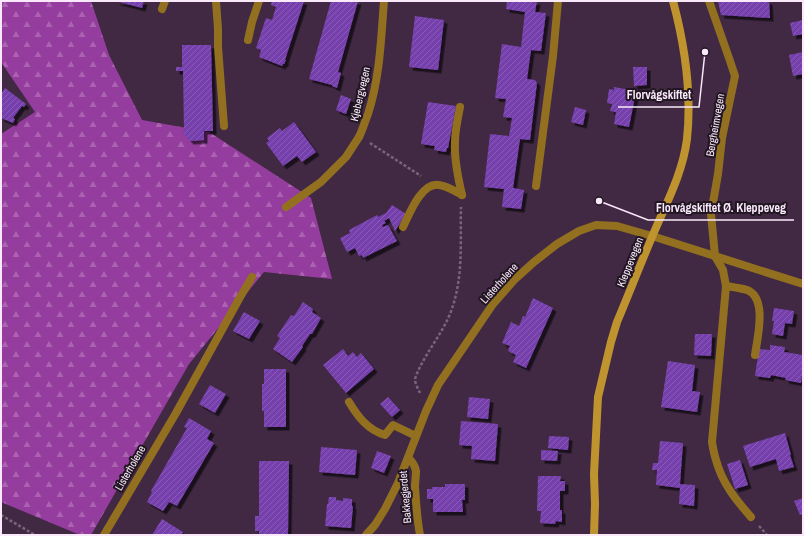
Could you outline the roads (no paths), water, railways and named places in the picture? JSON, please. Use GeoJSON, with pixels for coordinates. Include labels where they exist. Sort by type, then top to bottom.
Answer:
{"type":"FeatureCollection","features":[{"type":"Feature","properties":{"kind":"main road","name":"Kleppevegen"},"geometry":{"type":"LineString","coordinates":[[594,535],[594,474],[598,397],[617,322],[679,173],[686,140],[688,78],[683,45],[673,1]]}},
{"type":"Feature","properties":{"kind":"street"},"geometry":{"type":"LineString","coordinates":[[216,1],[224,126]]}},
{"type":"Feature","properties":{"kind":"street"},"geometry":{"type":"LineString","coordinates":[[248,40],[259,1]]}},
{"type":"Feature","properties":{"kind":"street","name":"Kjebergvegen"},"geometry":{"type":"LineString","coordinates":[[286,207],[321,182],[346,157],[360,137],[372,101],[376,82],[384,1]]}},
{"type":"Feature","properties":{"kind":"street"},"geometry":{"type":"LineString","coordinates":[[536,186],[553,56],[558,1]]}},
{"type":"Feature","properties":{"kind":"street","name":"Bergheimvegen"},"geometry":{"type":"LineString","coordinates":[[709,1],[735,76],[722,138],[711,214],[715,256],[723,270],[726,286],[712,442],[716,461],[723,480],[734,498],[750,517]]}},
{"type":"Feature","properties":{"kind":"street"},"geometry":{"type":"LineString","coordinates":[[402,228],[420,195],[425,189],[435,184],[441,185],[462,195],[454,140],[460,107]]}},
{"type":"Feature","properties":{"kind":"street","name":"Listerholene"},"geometry":{"type":"LineString","coordinates":[[366,535],[375,525],[385,509],[398,483],[426,411],[438,385],[493,304],[514,280],[557,244],[579,231],[596,225],[617,226],[652,236]]}},
{"type":"Feature","properties":{"kind":"street"},"geometry":{"type":"LineString","coordinates":[[652,236],[803,284]]}},
{"type":"Feature","properties":{"kind":"street","name":"Listerholene"},"geometry":{"type":"LineString","coordinates":[[104,535],[176,413],[252,278]]}},
{"type":"Feature","properties":{"kind":"street"},"geometry":{"type":"LineString","coordinates":[[726,286],[747,290],[752,293],[757,300],[760,317],[755,355]]}},
{"type":"Feature","properties":{"kind":"street"},"geometry":{"type":"LineString","coordinates":[[349,402],[361,420],[378,433],[384,434],[393,425],[416,436]]}},
{"type":"Feature","properties":{"kind":"street","name":"Bakkegjerdet"},"geometry":{"type":"LineString","coordinates":[[408,458],[411,460],[416,472],[416,506],[420,535]]}},
{"type":"Feature","properties":{"kind":"place","name":"Florvågskiftet"},"geometry":{"type":"Point","coordinates":[705,52]}},
{"type":"Feature","properties":{"kind":"place","name":"Florvågskiftet Ø. Kleppeveg"},"geometry":{"type":"Point","coordinates":[599,201]}}]}
